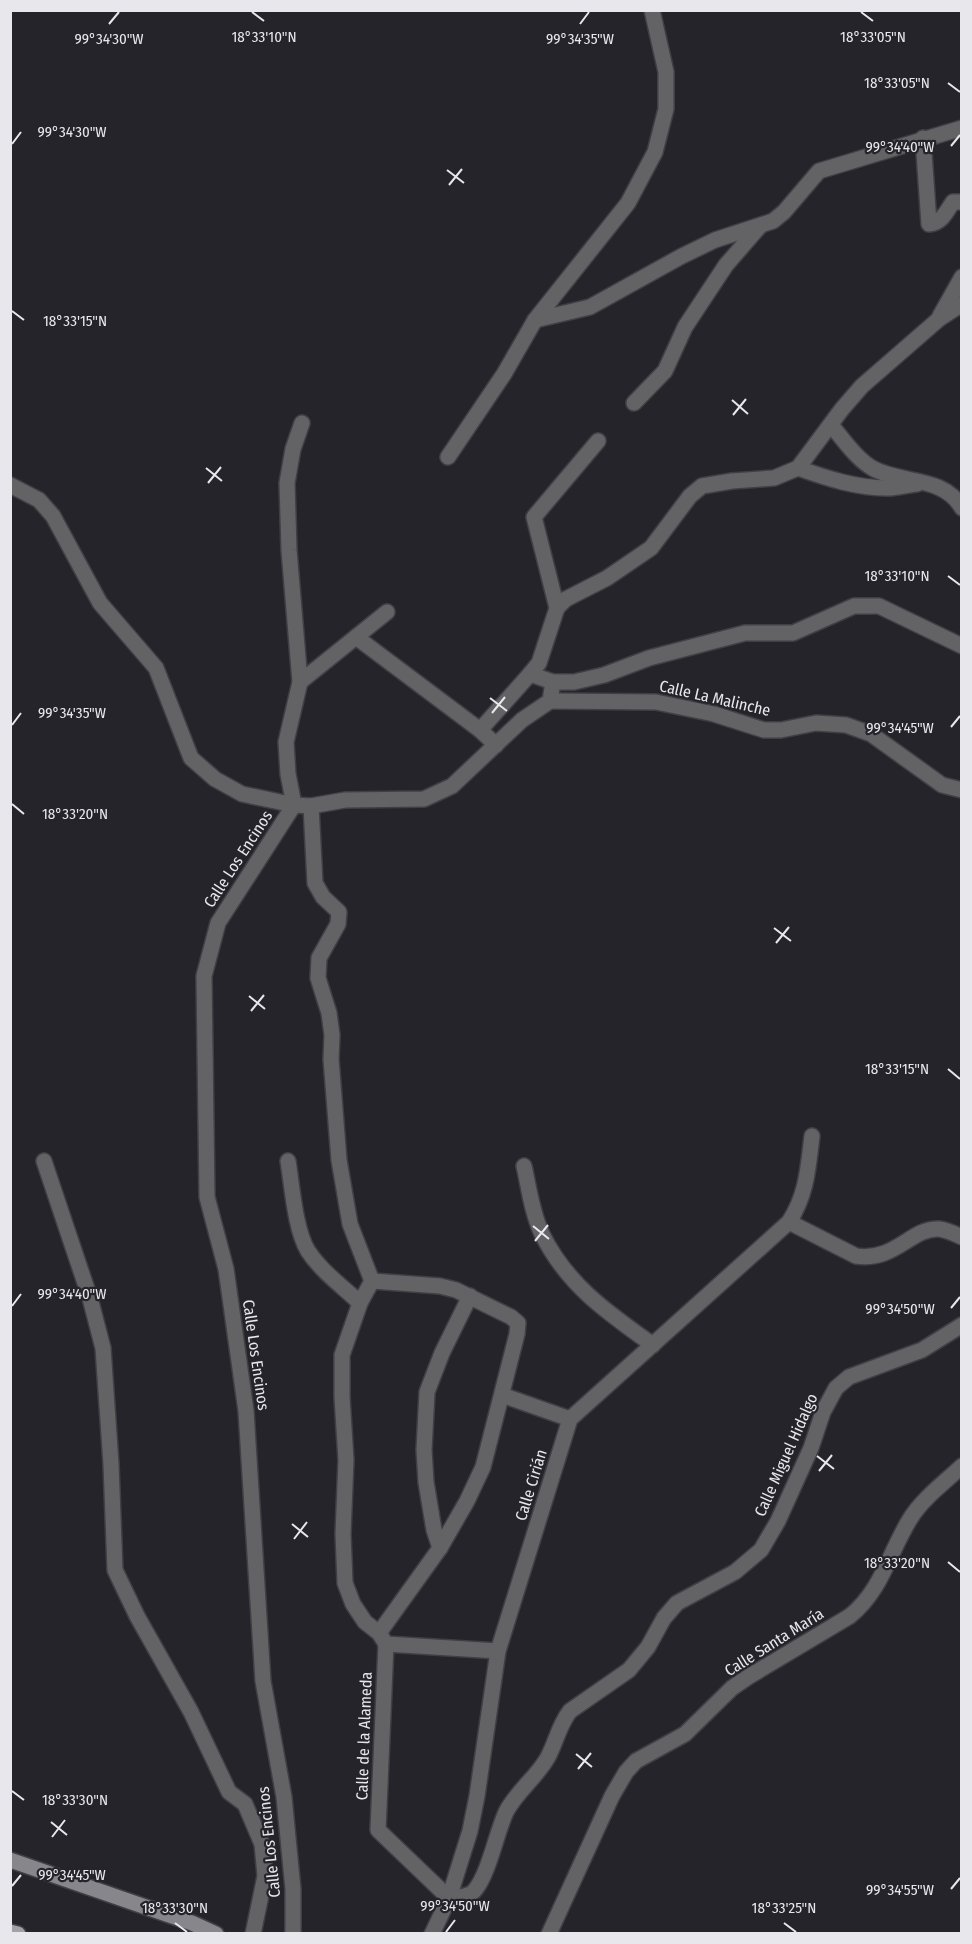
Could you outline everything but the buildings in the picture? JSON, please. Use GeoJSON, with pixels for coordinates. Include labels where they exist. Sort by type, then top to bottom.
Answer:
{"type":"FeatureCollection","features":[{"type":"Feature","properties":{"kind":"main road"},"geometry":{"type":"LineString","coordinates":[[10,1932],[18,1934]]}},
{"type":"Feature","properties":{"kind":"street"},"geometry":{"type":"LineString","coordinates":[[448,457],[504,374],[535,320],[628,203],[655,152],[666,109],[666,72],[652,10]]}},
{"type":"Feature","properties":{"kind":"street"},"geometry":{"type":"LineString","coordinates":[[535,320],[590,308],[715,240],[773,220],[784,212],[819,171],[962,128]]}},
{"type":"Feature","properties":{"kind":"street"},"geometry":{"type":"LineString","coordinates":[[923,138],[929,224],[936,224],[941,220],[953,202],[962,202]]}},
{"type":"Feature","properties":{"kind":"street"},"geometry":{"type":"LineString","coordinates":[[634,403],[665,370],[685,327],[726,265],[760,226]]}},
{"type":"Feature","properties":{"kind":"street"},"geometry":{"type":"LineString","coordinates":[[939,319],[962,277]]}},
{"type":"Feature","properties":{"kind":"street"},"geometry":{"type":"LineString","coordinates":[[480,730],[539,663],[556,609],[566,599],[607,578],[651,548],[690,496],[702,486],[774,478],[798,468],[862,386],[939,319],[962,304]]}},
{"type":"Feature","properties":{"kind":"street"},"geometry":{"type":"LineString","coordinates":[[294,805],[288,774],[286,742],[300,682],[289,550],[287,483],[293,448],[302,423]]}},
{"type":"Feature","properties":{"kind":"street"},"geometry":{"type":"LineString","coordinates":[[831,425],[873,468],[941,487],[957,500],[962,508]]}},
{"type":"Feature","properties":{"kind":"street"},"geometry":{"type":"LineString","coordinates":[[556,609],[534,518],[598,441]]}},
{"type":"Feature","properties":{"kind":"street"},"geometry":{"type":"LineString","coordinates":[[798,468],[824,477],[888,488],[923,483]]}},
{"type":"Feature","properties":{"kind":"street"},"geometry":{"type":"LineString","coordinates":[[10,485],[39,500],[53,516],[100,603],[156,668],[191,758],[215,778],[242,794],[310,806],[345,800],[424,799],[452,786],[522,720],[550,701],[553,682]]}},
{"type":"Feature","properties":{"kind":"street"},"geometry":{"type":"LineString","coordinates":[[530,674],[553,682],[574,682],[649,658],[745,633],[793,633],[854,606],[879,606],[962,645]]}},
{"type":"Feature","properties":{"kind":"street"},"geometry":{"type":"LineString","coordinates":[[300,682],[387,612]]}},
{"type":"Feature","properties":{"kind":"street"},"geometry":{"type":"LineString","coordinates":[[356,637],[480,730],[496,745]]}},
{"type":"Feature","properties":{"kind":"street","name":"Calle La Malinche"},"geometry":{"type":"LineString","coordinates":[[550,701],[656,702],[714,714],[764,730],[781,730],[816,723],[846,724],[871,734],[942,785],[962,790]]}},
{"type":"Feature","properties":{"kind":"street","name":"Calle Los Encinos"},"geometry":{"type":"LineString","coordinates":[[294,805],[218,923],[204,976],[207,1197],[226,1269],[246,1411],[263,1681],[284,1797],[293,1889],[294,1934]]}},
{"type":"Feature","properties":{"kind":"street"},"geometry":{"type":"LineString","coordinates":[[310,806],[315,883],[323,897],[339,912],[338,924],[319,958],[318,978],[329,1013],[332,1035],[331,1059],[339,1160],[350,1224],[372,1281],[360,1303],[342,1355],[346,1460],[343,1534],[345,1583],[353,1605],[365,1622],[383,1639],[498,1651]]}},
{"type":"Feature","properties":{"kind":"street"},"geometry":{"type":"LineString","coordinates":[[502,1395],[570,1419],[789,1222],[800,1206],[805,1188],[812,1136]]}},
{"type":"Feature","properties":{"kind":"street"},"geometry":{"type":"LineString","coordinates":[[44,1161],[90,1298],[103,1348],[115,1570],[137,1616],[191,1712],[229,1792],[245,1804],[262,1844],[264,1876],[253,1934]]}},
{"type":"Feature","properties":{"kind":"street"},"geometry":{"type":"LineString","coordinates":[[288,1161],[300,1231],[308,1250],[326,1271],[360,1303]]}},
{"type":"Feature","properties":{"kind":"street"},"geometry":{"type":"LineString","coordinates":[[524,1166],[542,1233],[569,1277],[594,1302],[652,1345]]}},
{"type":"Feature","properties":{"kind":"street"},"geometry":{"type":"LineString","coordinates":[[789,1222],[856,1256],[868,1258],[880,1256],[929,1230],[941,1229],[962,1237]]}},
{"type":"Feature","properties":{"kind":"street"},"geometry":{"type":"LineString","coordinates":[[372,1281],[440,1286],[456,1290],[511,1317],[518,1323],[518,1334],[483,1467],[467,1501],[440,1548],[383,1639]]}},
{"type":"Feature","properties":{"kind":"street"},"geometry":{"type":"LineString","coordinates":[[440,1548],[434,1530],[426,1482],[424,1450],[427,1392],[442,1353],[470,1296]]}},
{"type":"Feature","properties":{"kind":"street","name":"Calle Miguel Hidalgo"},"geometry":{"type":"LineString","coordinates":[[449,1898],[475,1891],[507,1810],[549,1755],[563,1720],[570,1711],[629,1670],[648,1647],[664,1618],[677,1603],[735,1572],[761,1550],[782,1511],[811,1448],[823,1412],[836,1388],[849,1377],[922,1350],[962,1325]]}},
{"type":"Feature","properties":{"kind":"street","name":"Calle Cirián"},"geometry":{"type":"LineString","coordinates":[[432,1934],[449,1898],[470,1831],[498,1651],[570,1419]]}},
{"type":"Feature","properties":{"kind":"street","name":"Calle Santa María"},"geometry":{"type":"LineString","coordinates":[[549,1934],[612,1796],[626,1772],[636,1761],[685,1734],[732,1688],[850,1616],[864,1605],[877,1586],[910,1517],[962,1466]]}},
{"type":"Feature","properties":{"kind":"street","name":"Calle de la Alameda"},"geometry":{"type":"LineString","coordinates":[[383,1639],[378,1830],[449,1898]]}},
{"type":"Feature","properties":{"kind":"street"},"geometry":{"type":"LineString","coordinates":[[10,1860],[192,1923],[216,1934]]}}]}
